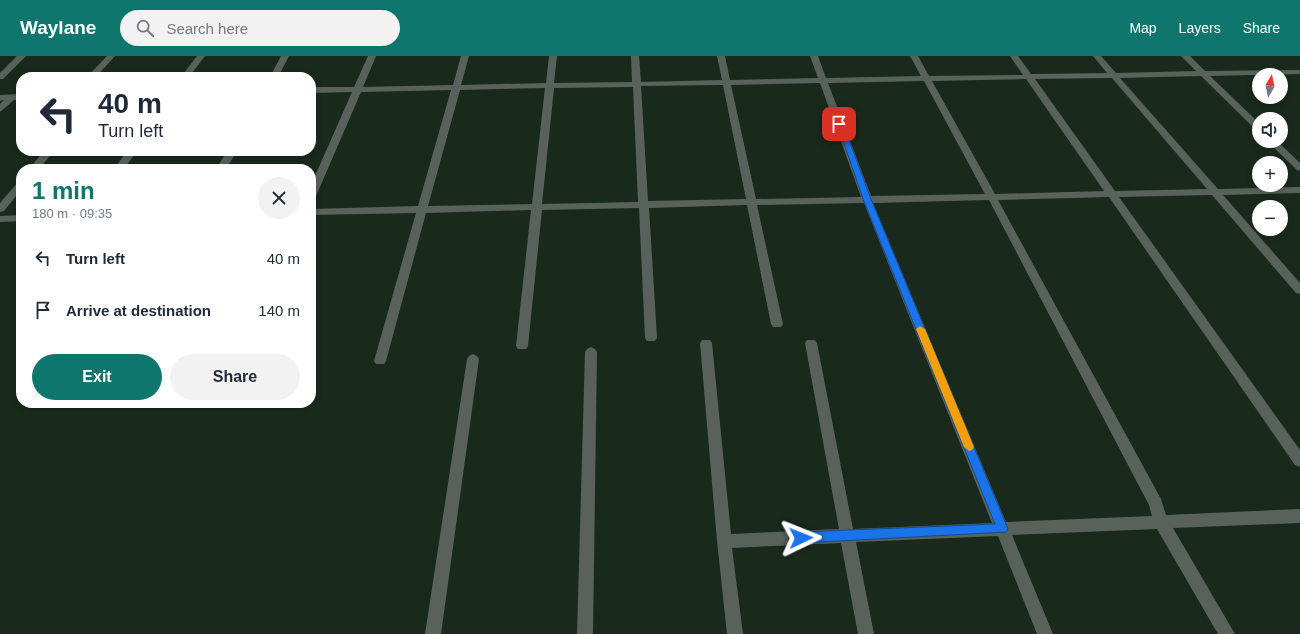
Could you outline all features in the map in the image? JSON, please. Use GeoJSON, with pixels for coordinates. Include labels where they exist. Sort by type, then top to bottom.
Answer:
{"type":"FeatureCollection","features":[{"type":"Feature","properties":{"kind":"street"},"geometry":{"type":"LineString","coordinates":[[0,77],[22,56]]}},
{"type":"Feature","properties":{"kind":"street"},"geometry":{"type":"LineString","coordinates":[[96,72],[111,56]]}},
{"type":"Feature","properties":{"kind":"street"},"geometry":{"type":"LineString","coordinates":[[189,72],[201,56]]}},
{"type":"Feature","properties":{"kind":"street"},"geometry":{"type":"LineString","coordinates":[[277,72],[285,56]]}},
{"type":"Feature","properties":{"kind":"street"},"geometry":{"type":"LineString","coordinates":[[316,184],[372,56]]}},
{"type":"Feature","properties":{"kind":"street"},"geometry":{"type":"LineString","coordinates":[[380,361],[464,56]]}},
{"type":"Feature","properties":{"kind":"street"},"geometry":{"type":"LineString","coordinates":[[522,346],[553,56]]}},
{"type":"Feature","properties":{"kind":"street"},"geometry":{"type":"LineString","coordinates":[[635,56],[651,338]]}},
{"type":"Feature","properties":{"kind":"street"},"geometry":{"type":"LineString","coordinates":[[721,56],[777,324]]}},
{"type":"Feature","properties":{"kind":"street"},"geometry":{"type":"LineString","coordinates":[[814,56],[867,199],[1045,634]]}},
{"type":"Feature","properties":{"kind":"street"},"geometry":{"type":"LineString","coordinates":[[914,56],[992,197],[1156,504],[1161,522],[1227,634]]}},
{"type":"Feature","properties":{"kind":"street"},"geometry":{"type":"LineString","coordinates":[[1014,56],[1113,194],[1300,461]]}},
{"type":"Feature","properties":{"kind":"street"},"geometry":{"type":"LineString","coordinates":[[1097,56],[1300,290]]}},
{"type":"Feature","properties":{"kind":"street"},"geometry":{"type":"LineString","coordinates":[[1185,56],[1252,121]]}},
{"type":"Feature","properties":{"kind":"street"},"geometry":{"type":"LineString","coordinates":[[316,90],[1297,72],[1300,78]]}},
{"type":"Feature","properties":{"kind":"street"},"geometry":{"type":"LineString","coordinates":[[0,98],[16,98]]}},
{"type":"Feature","properties":{"kind":"street"},"geometry":{"type":"LineString","coordinates":[[0,109],[12,98]]}},
{"type":"Feature","properties":{"kind":"street"},"geometry":{"type":"LineString","coordinates":[[1279,148],[1300,168]]}},
{"type":"Feature","properties":{"kind":"street"},"geometry":{"type":"LineString","coordinates":[[38,164],[45,156]]}},
{"type":"Feature","properties":{"kind":"street"},"geometry":{"type":"LineString","coordinates":[[0,209],[16,190]]}},
{"type":"Feature","properties":{"kind":"street"},"geometry":{"type":"LineString","coordinates":[[316,212],[1300,190]]}},
{"type":"Feature","properties":{"kind":"street"},"geometry":{"type":"LineString","coordinates":[[0,219],[16,218]]}},
{"type":"Feature","properties":{"kind":"street"},"geometry":{"type":"LineString","coordinates":[[706,343],[724,541],[735,634]]}},
{"type":"Feature","properties":{"kind":"street"},"geometry":{"type":"LineString","coordinates":[[811,343],[866,634]]}},
{"type":"Feature","properties":{"kind":"street"},"geometry":{"type":"LineString","coordinates":[[584,634],[591,352]]}},
{"type":"Feature","properties":{"kind":"street"},"geometry":{"type":"LineString","coordinates":[[433,634],[473,359]]}},
{"type":"Feature","properties":{"kind":"street"},"geometry":{"type":"LineString","coordinates":[[724,541],[1300,516]]}},
{"type":"Feature","properties":{"kind":"slow traffic"},"geometry":{"type":"LineString","coordinates":[[920,329],[969,447]]}},
{"type":"Feature","properties":{"kind":"route"},"geometry":{"type":"LineString","coordinates":[[801,538],[1002,529],[867,199],[839,124]]}}]}
